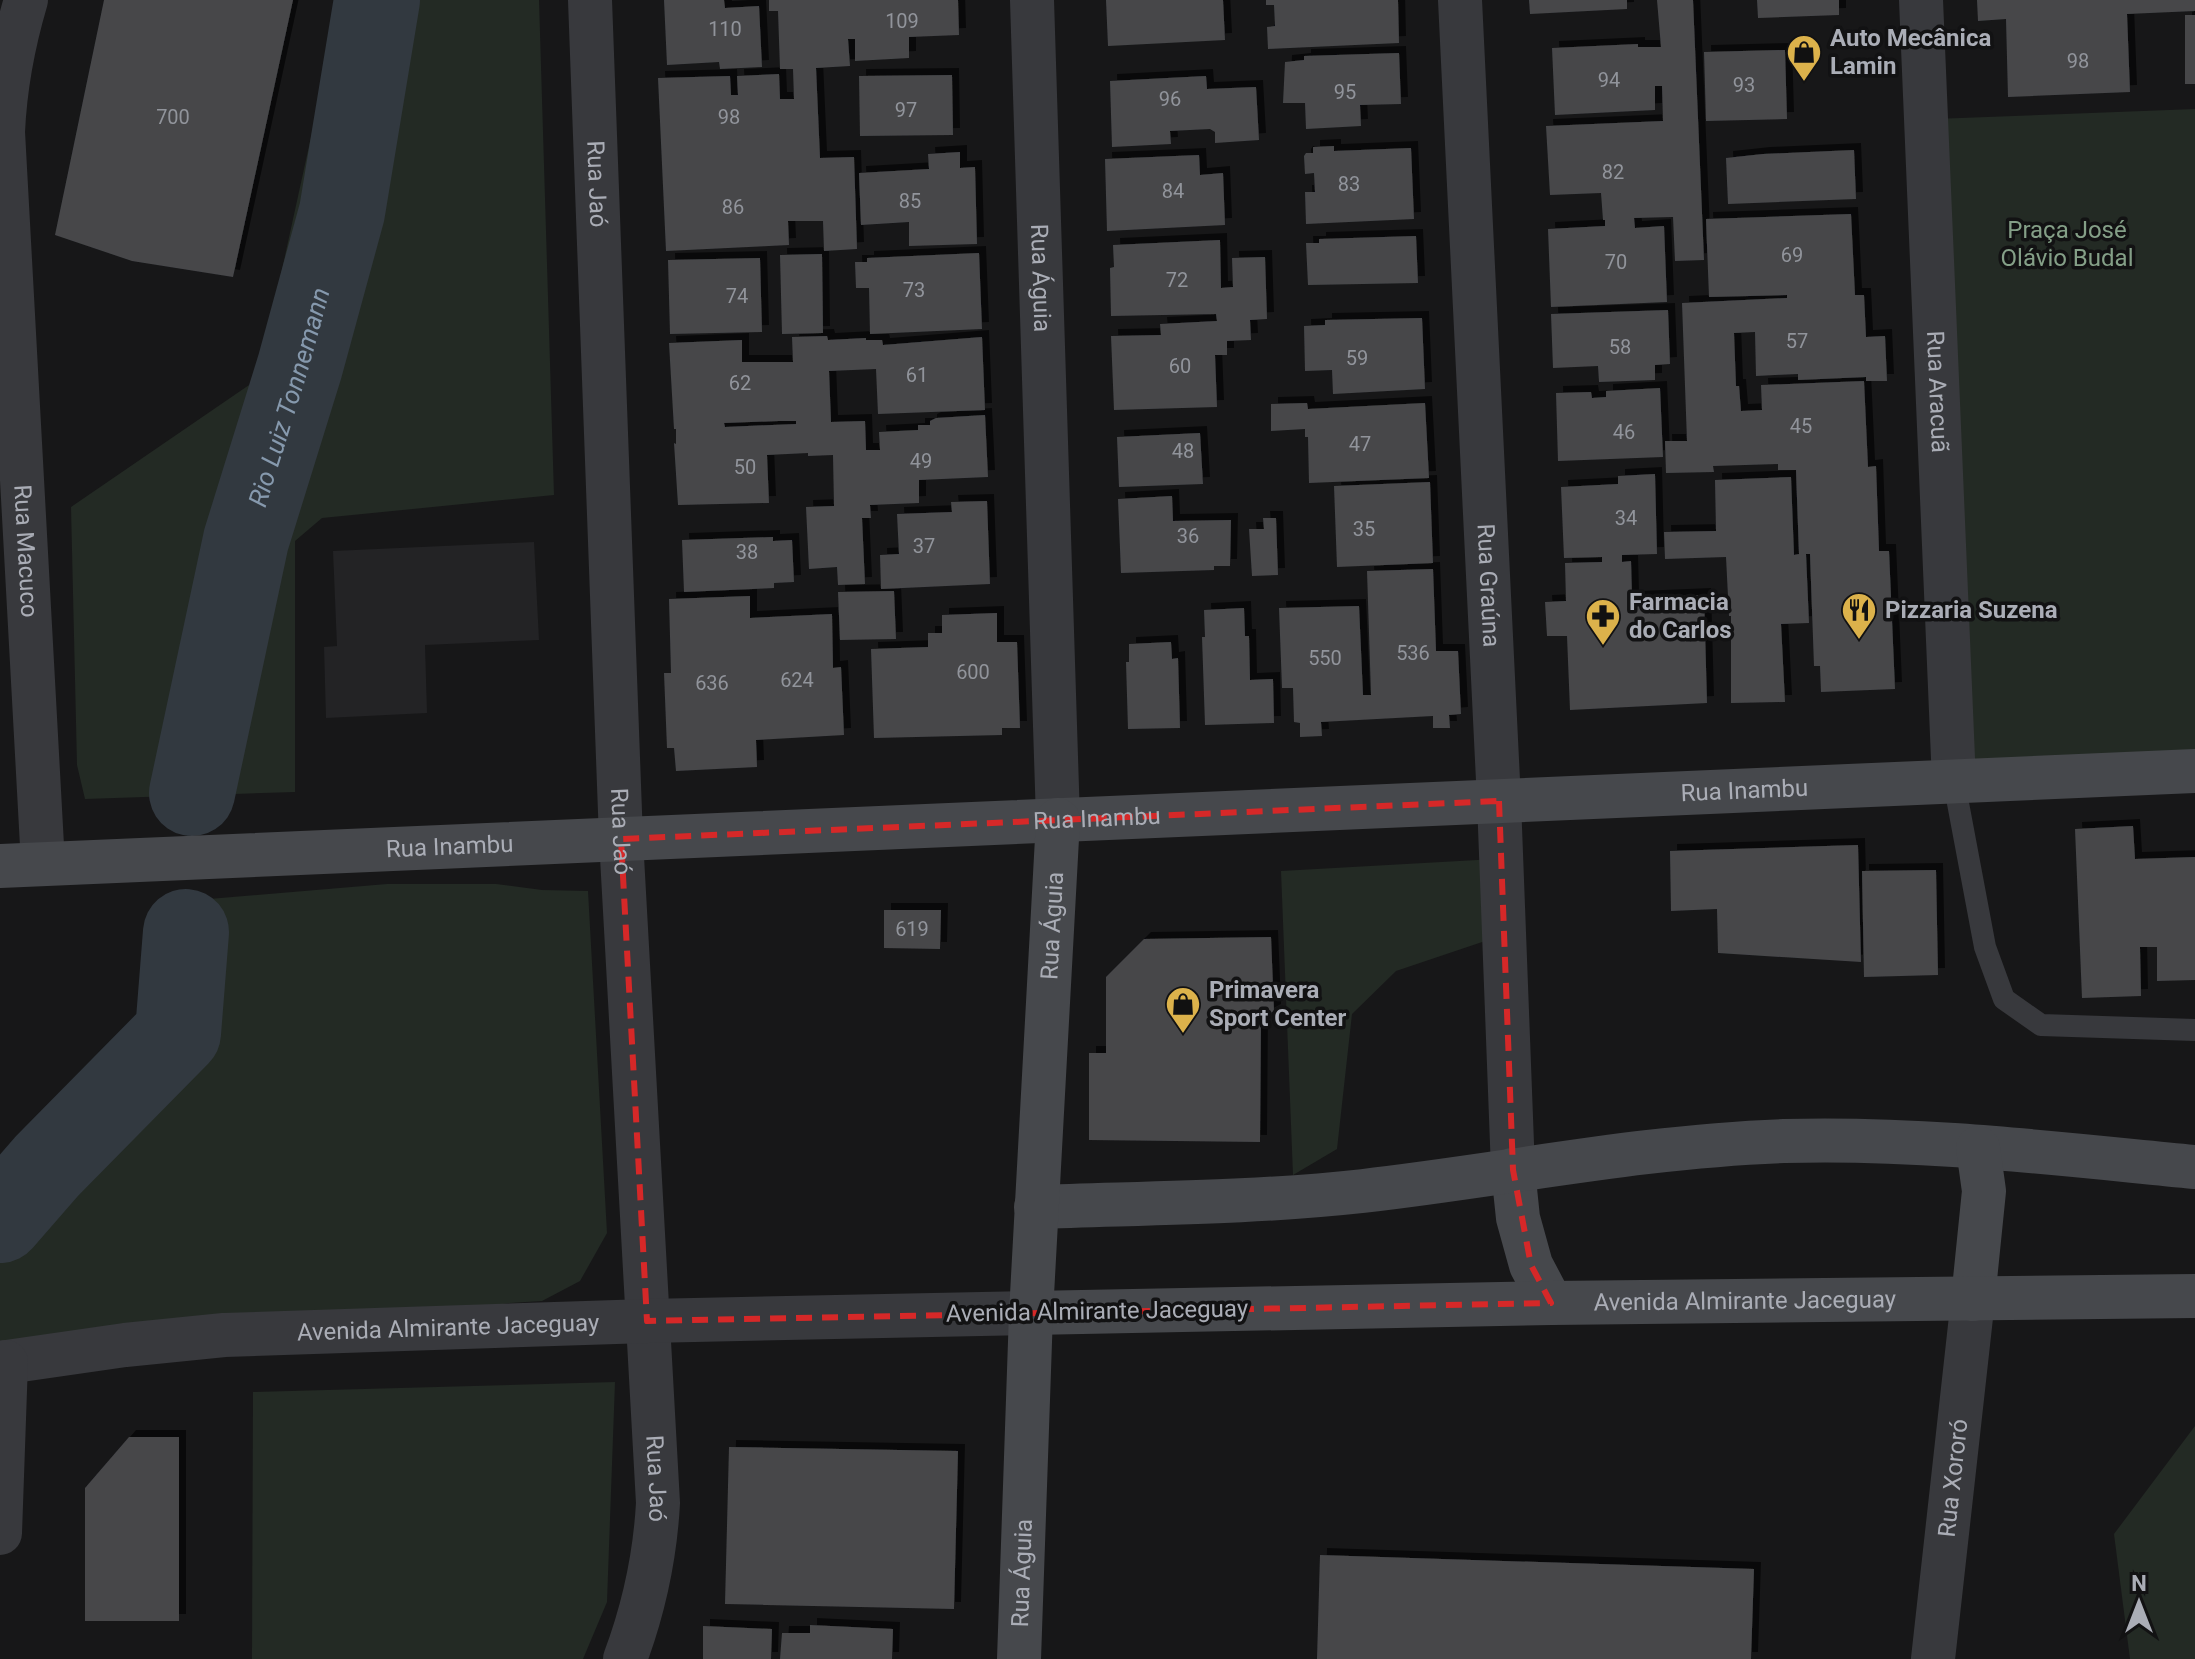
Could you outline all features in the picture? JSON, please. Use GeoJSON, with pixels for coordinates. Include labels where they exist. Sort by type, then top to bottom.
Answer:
{"type":"FeatureCollection","features":[{"type":"Feature","properties":{"kind":"street","name":"Rua Macuco"},"geometry":{"type":"LineString","coordinates":[[26,0],[14,40],[6,84],[3,132],[9,408],[43,864]]}},
{"type":"Feature","properties":{"kind":"street","name":"Rua Jaó"},"geometry":{"type":"LineString","coordinates":[[590,0],[621,839],[658,1503],[655,1551],[645,1597],[625,1659]]}},
{"type":"Feature","properties":{"kind":"street","name":"Rua Águia"},"geometry":{"type":"LineString","coordinates":[[1019,1659],[1031,1313],[1058,820],[1032,0]]}},
{"type":"Feature","properties":{"kind":"street","name":"Rua Graúna"},"geometry":{"type":"LineString","coordinates":[[1460,0],[1499,801],[1513,1170]]}},
{"type":"Feature","properties":{"kind":"street","name":"Rua Aracuã"},"geometry":{"type":"LineString","coordinates":[[1921,0],[1954,782]]}},
{"type":"Feature","properties":{"kind":"street","name":"Rua Inambu"},"geometry":{"type":"LineString","coordinates":[[0,866],[2195,771]]}},
{"type":"Feature","properties":{"kind":"street"},"geometry":{"type":"LineString","coordinates":[[1036,1207],[1314,1195],[1611,1155],[1785,1141],[1883,1142],[1978,1148],[2195,1167]]}},
{"type":"Feature","properties":{"kind":"street"},"geometry":{"type":"LineString","coordinates":[[1973,1299],[1984,1191],[1978,1148]]}},
{"type":"Feature","properties":{"kind":"street"},"geometry":{"type":"LineString","coordinates":[[1513,1170],[1518,1218],[1531,1265],[1551,1303]]}},
{"type":"Feature","properties":{"kind":"street","name":"Avenida Almirante Jaceguay"},"geometry":{"type":"LineString","coordinates":[[3,1362],[224,1335],[647,1321],[1551,1303],[2195,1296]]}},
{"type":"Feature","properties":{"kind":"street","name":"Rua Xororó"},"geometry":{"type":"LineString","coordinates":[[1933,1659],[1973,1299]]}},
{"type":"Feature","properties":{"kind":"street"},"geometry":{"type":"LineString","coordinates":[[0,1533],[3,1362]]}},
{"type":"Feature","properties":{"kind":"lane"},"geometry":{"type":"LineString","coordinates":[[1954,782],[1985,947],[2004,999],[2041,1025],[2195,1030]]}},
{"type":"Feature","properties":{"kind":"highlighted area"},"geometry":{"type":"Polygon","coordinates":[[[1499,801],[1513,1170],[1531,1265],[1551,1303],[647,1321],[621,839],[1499,801]]]}},
{"type":"Feature","properties":{"kind":"shaded area"},"geometry":{"type":"Polygon","coordinates":[[[534,542],[539,640],[425,645],[427,713],[326,718],[324,647],[337,646],[333,551],[534,542]]]}},
{"type":"Feature","properties":{"kind":"green space"},"geometry":{"type":"Polygon","coordinates":[[[341,0],[539,0],[554,495],[322,518],[295,541],[295,792],[85,799],[77,765],[71,507],[258,379],[341,0]]]}},
{"type":"Feature","properties":{"kind":"green space","name":"Praça José Olávio Budal"},"geometry":{"type":"Polygon","coordinates":[[[2195,109],[2195,752],[1959,761],[1934,119],[2195,109]]]}},
{"type":"Feature","properties":{"kind":"green space"},"geometry":{"type":"Polygon","coordinates":[[[1495,859],[1497,937],[1396,971],[1352,1014],[1337,1149],[1293,1175],[1281,871],[1495,859]]]}},
{"type":"Feature","properties":{"kind":"green space"},"geometry":{"type":"Polygon","coordinates":[[[387,884],[496,884],[542,890],[588,891],[607,1233],[580,1281],[542,1301],[434,1314],[0,1344],[0,1194],[28,1146],[34,1123],[91,1066],[124,1049],[148,996],[154,960],[167,918],[209,899],[387,884]]]}},
{"type":"Feature","properties":{"kind":"green space"},"geometry":{"type":"Polygon","coordinates":[[[615,1382],[607,1602],[583,1659],[252,1659],[253,1392],[615,1382]]]}},
{"type":"Feature","properties":{"kind":"green space"},"geometry":{"type":"Polygon","coordinates":[[[2195,1426],[2195,1659],[2130,1659],[2114,1534],[2195,1426]]]}},
{"type":"Feature","properties":{"kind":"building"},"geometry":{"type":"Polygon","coordinates":[[[104,0],[293,0],[233,277],[132,261],[55,235],[104,0]]]}},
{"type":"Feature","properties":{"kind":"building"},"geometry":{"type":"Polygon","coordinates":[[[664,0],[724,0],[725,8],[759,6],[762,67],[720,69],[719,62],[667,65],[664,0]]]}},
{"type":"Feature","properties":{"kind":"building"},"geometry":{"type":"Polygon","coordinates":[[[769,0],[958,0],[959,35],[909,37],[909,58],[855,61],[855,39],[848,39],[850,66],[816,68],[820,158],[854,157],[857,249],[824,251],[823,221],[788,221],[789,245],[666,251],[658,78],[730,76],[731,95],[738,95],[737,76],[779,74],[780,99],[794,99],[793,69],[780,69],[778,11],[769,11],[769,0]]]}},
{"type":"Feature","properties":{"kind":"building"},"geometry":{"type":"Polygon","coordinates":[[[1106,0],[1223,0],[1225,40],[1108,46],[1106,0]]]}},
{"type":"Feature","properties":{"kind":"building"},"geometry":{"type":"Polygon","coordinates":[[[1266,0],[1398,0],[1399,43],[1268,49],[1267,27],[1275,26],[1274,5],[1266,5],[1266,0]]]}},
{"type":"Feature","properties":{"kind":"building"},"geometry":{"type":"Polygon","coordinates":[[[1529,0],[1627,0],[1627,9],[1530,14],[1529,0]]]}},
{"type":"Feature","properties":{"kind":"building"},"geometry":{"type":"Polygon","coordinates":[[[1657,0],[1693,0],[1704,260],[1675,261],[1673,217],[1634,218],[1635,228],[1664,226],[1667,302],[1551,307],[1548,229],[1605,226],[1605,220],[1601,193],[1550,195],[1546,126],[1663,121],[1662,86],[1655,86],[1655,110],[1555,115],[1552,48],[1638,44],[1638,47],[1661,47],[1657,0]]]}},
{"type":"Feature","properties":{"kind":"building"},"geometry":{"type":"Polygon","coordinates":[[[1757,0],[1839,0],[1839,15],[1758,18],[1757,0]]]}},
{"type":"Feature","properties":{"kind":"building"},"geometry":{"type":"Polygon","coordinates":[[[1977,0],[2195,0],[2195,11],[2127,14],[2130,92],[2008,97],[2006,19],[1978,21],[1977,0]]]}},
{"type":"Feature","properties":{"kind":"building"},"geometry":{"type":"Polygon","coordinates":[[[2185,15],[2195,15],[2195,84],[2185,84],[2185,15]]]}},
{"type":"Feature","properties":{"kind":"building"},"geometry":{"type":"Polygon","coordinates":[[[1785,50],[1787,119],[1706,121],[1704,52],[1785,50]]]}},
{"type":"Feature","properties":{"kind":"building"},"geometry":{"type":"Polygon","coordinates":[[[1399,53],[1401,104],[1360,105],[1361,126],[1306,129],[1305,103],[1283,103],[1285,62],[1304,60],[1304,56],[1399,53]]]}},
{"type":"Feature","properties":{"kind":"building"},"geometry":{"type":"Polygon","coordinates":[[[952,75],[953,135],[860,136],[859,76],[952,75]]]}},
{"type":"Feature","properties":{"kind":"building"},"geometry":{"type":"Polygon","coordinates":[[[1206,76],[1207,89],[1256,87],[1259,140],[1215,143],[1215,132],[1210,129],[1170,131],[1171,144],[1112,147],[1110,81],[1206,76]]]}},
{"type":"Feature","properties":{"kind":"building"},"geometry":{"type":"Polygon","coordinates":[[[1334,146],[1334,151],[1411,148],[1414,219],[1306,224],[1305,192],[1315,192],[1314,173],[1305,174],[1304,156],[1313,153],[1313,147],[1334,146]]]}},
{"type":"Feature","properties":{"kind":"building"},"geometry":{"type":"Polygon","coordinates":[[[1854,150],[1856,199],[1728,204],[1726,158],[1854,150]]]}},
{"type":"Feature","properties":{"kind":"building"},"geometry":{"type":"Polygon","coordinates":[[[960,152],[960,168],[975,167],[977,244],[909,246],[909,222],[861,225],[859,173],[929,169],[928,154],[960,152]]]}},
{"type":"Feature","properties":{"kind":"building"},"geometry":{"type":"Polygon","coordinates":[[[1199,155],[1200,175],[1223,173],[1225,225],[1107,231],[1105,159],[1199,155]]]}},
{"type":"Feature","properties":{"kind":"building"},"geometry":{"type":"Polygon","coordinates":[[[1851,214],[1855,295],[1864,295],[1866,337],[1885,336],[1887,381],[1866,381],[1866,377],[1798,380],[1798,374],[1756,376],[1755,332],[1734,333],[1736,386],[1739,386],[1741,411],[1762,410],[1761,385],[1864,381],[1868,467],[1876,466],[1879,551],[1889,551],[1895,689],[1821,692],[1820,666],[1814,666],[1810,554],[1806,554],[1809,623],[1781,624],[1785,702],[1731,703],[1731,616],[1726,557],[1665,559],[1664,532],[1716,531],[1715,480],[1791,477],[1794,555],[1799,554],[1796,470],[1778,470],[1778,464],[1713,466],[1714,472],[1666,473],[1665,441],[1687,441],[1682,303],[1787,298],[1787,295],[1709,297],[1706,219],[1851,214]]]}},
{"type":"Feature","properties":{"kind":"building"},"geometry":{"type":"Polygon","coordinates":[[[1416,236],[1418,283],[1308,285],[1306,243],[1319,243],[1319,239],[1416,236]]]}},
{"type":"Feature","properties":{"kind":"building"},"geometry":{"type":"Polygon","coordinates":[[[1220,240],[1221,288],[1233,287],[1232,258],[1265,257],[1267,319],[1250,320],[1251,340],[1227,341],[1227,355],[1215,355],[1217,407],[1114,410],[1111,336],[1161,335],[1160,324],[1217,321],[1216,314],[1111,316],[1113,245],[1220,240]]]}},
{"type":"Feature","properties":{"kind":"building"},"geometry":{"type":"Polygon","coordinates":[[[979,253],[982,329],[870,334],[869,288],[856,288],[855,262],[867,262],[867,258],[979,253]]]}},
{"type":"Feature","properties":{"kind":"building"},"geometry":{"type":"Polygon","coordinates":[[[822,254],[823,333],[782,334],[780,255],[822,254]]]}},
{"type":"Feature","properties":{"kind":"building"},"geometry":{"type":"Polygon","coordinates":[[[760,258],[762,332],[670,334],[668,260],[760,258]]]}},
{"type":"Feature","properties":{"kind":"building"},"geometry":{"type":"Polygon","coordinates":[[[1668,310],[1670,364],[1655,365],[1655,380],[1599,382],[1598,366],[1553,368],[1551,314],[1668,310]]]}},
{"type":"Feature","properties":{"kind":"building"},"geometry":{"type":"Polygon","coordinates":[[[1422,318],[1425,389],[1333,394],[1332,370],[1305,371],[1304,326],[1325,325],[1325,320],[1422,318]]]}},
{"type":"Feature","properties":{"kind":"building"},"geometry":{"type":"Polygon","coordinates":[[[827,336],[828,340],[866,338],[882,340],[883,345],[982,337],[985,410],[878,414],[876,369],[829,371],[831,422],[865,421],[866,450],[880,450],[879,432],[918,430],[918,425],[930,425],[930,421],[936,418],[985,415],[988,477],[919,480],[919,503],[870,505],[871,518],[862,518],[865,584],[838,585],[837,567],[809,569],[806,507],[834,506],[833,455],[767,455],[769,503],[678,505],[669,343],[742,340],[742,362],[793,362],[792,337],[827,336]],[[796,421],[724,423],[725,427],[796,424],[796,421]]]}},
{"type":"Feature","properties":{"kind":"building"},"geometry":{"type":"Polygon","coordinates":[[[1660,388],[1663,457],[1558,461],[1556,393],[1591,392],[1592,398],[1606,397],[1606,391],[1660,388]]]}},
{"type":"Feature","properties":{"kind":"building"},"geometry":{"type":"Polygon","coordinates":[[[1307,403],[1308,409],[1425,403],[1429,478],[1309,483],[1308,437],[1305,437],[1305,429],[1271,431],[1271,404],[1307,403]]]}},
{"type":"Feature","properties":{"kind":"building"},"geometry":{"type":"Polygon","coordinates":[[[1200,433],[1203,484],[1119,487],[1117,437],[1200,433]]]}},
{"type":"Feature","properties":{"kind":"building"},"geometry":{"type":"Polygon","coordinates":[[[1655,474],[1657,554],[1622,555],[1622,562],[1631,561],[1632,598],[1704,595],[1707,703],[1570,710],[1567,636],[1547,636],[1545,602],[1566,601],[1565,563],[1602,562],[1602,557],[1564,558],[1561,487],[1618,484],[1618,476],[1655,474]]]}},
{"type":"Feature","properties":{"kind":"building"},"geometry":{"type":"Polygon","coordinates":[[[1430,482],[1433,563],[1337,567],[1334,486],[1430,482]]]}},
{"type":"Feature","properties":{"kind":"building"},"geometry":{"type":"Polygon","coordinates":[[[1172,496],[1173,521],[1231,520],[1230,566],[1214,566],[1214,570],[1121,573],[1118,499],[1172,496]]]}},
{"type":"Feature","properties":{"kind":"building"},"geometry":{"type":"Polygon","coordinates":[[[987,501],[990,584],[881,589],[880,555],[899,554],[897,514],[952,512],[951,502],[987,501]]]}},
{"type":"Feature","properties":{"kind":"building"},"geometry":{"type":"Polygon","coordinates":[[[1263,518],[1276,518],[1278,575],[1252,576],[1249,529],[1264,529],[1263,518]]]}},
{"type":"Feature","properties":{"kind":"building"},"geometry":{"type":"Polygon","coordinates":[[[773,537],[773,541],[792,540],[794,582],[774,583],[774,588],[684,592],[682,540],[773,537]]]}},
{"type":"Feature","properties":{"kind":"building"},"geometry":{"type":"Polygon","coordinates":[[[1433,569],[1436,651],[1458,651],[1461,714],[1449,715],[1450,728],[1433,728],[1433,716],[1321,722],[1322,736],[1300,737],[1300,723],[1294,722],[1293,688],[1282,688],[1279,608],[1359,606],[1363,695],[1371,695],[1367,571],[1433,569]]]}},
{"type":"Feature","properties":{"kind":"building"},"geometry":{"type":"Polygon","coordinates":[[[894,591],[896,639],[840,640],[838,592],[894,591]]]}},
{"type":"Feature","properties":{"kind":"building"},"geometry":{"type":"Polygon","coordinates":[[[750,596],[750,618],[832,614],[833,668],[841,667],[844,735],[756,740],[757,767],[676,771],[674,748],[667,748],[664,673],[671,673],[669,599],[750,596]]]}},
{"type":"Feature","properties":{"kind":"building"},"geometry":{"type":"Polygon","coordinates":[[[1244,608],[1245,636],[1249,636],[1250,680],[1273,679],[1274,723],[1205,725],[1204,610],[1244,608]]]}},
{"type":"Feature","properties":{"kind":"building"},"geometry":{"type":"Polygon","coordinates":[[[997,613],[997,642],[1017,642],[1020,728],[1002,728],[1002,735],[874,738],[871,649],[928,647],[928,633],[942,633],[942,615],[997,613]]]}},
{"type":"Feature","properties":{"kind":"building"},"geometry":{"type":"Polygon","coordinates":[[[1171,642],[1172,659],[1178,658],[1180,728],[1128,729],[1126,662],[1129,662],[1129,644],[1171,642]]]}},
{"type":"Feature","properties":{"kind":"building"},"geometry":{"type":"Polygon","coordinates":[[[2133,826],[2135,859],[2195,857],[2195,980],[2157,981],[2157,947],[2140,947],[2141,996],[2082,998],[2075,829],[2133,826]]]}},
{"type":"Feature","properties":{"kind":"building"},"geometry":{"type":"Polygon","coordinates":[[[1858,845],[1861,962],[1718,953],[1717,909],[1671,911],[1670,851],[1858,845]]]}},
{"type":"Feature","properties":{"kind":"building"},"geometry":{"type":"Polygon","coordinates":[[[1936,870],[1938,975],[1864,977],[1862,871],[1936,870]]]}},
{"type":"Feature","properties":{"kind":"building"},"geometry":{"type":"Polygon","coordinates":[[[884,910],[941,910],[940,949],[884,948],[884,910]]]}},
{"type":"Feature","properties":{"kind":"building","name":"Primavera Sport Center"},"geometry":{"type":"Polygon","coordinates":[[[1271,937],[1274,1011],[1261,1018],[1260,1142],[1089,1140],[1089,1053],[1106,1053],[1106,977],[1144,939],[1271,937]]]}},
{"type":"Feature","properties":{"kind":"building"},"geometry":{"type":"Polygon","coordinates":[[[129,1437],[179,1437],[179,1621],[85,1621],[85,1488],[129,1437]]]}},
{"type":"Feature","properties":{"kind":"building"},"geometry":{"type":"Polygon","coordinates":[[[729,1447],[958,1451],[954,1609],[725,1604],[729,1447]]]}},
{"type":"Feature","properties":{"kind":"building"},"geometry":{"type":"Polygon","coordinates":[[[1320,1555],[1754,1569],[1751,1659],[1317,1659],[1320,1555]]]}},
{"type":"Feature","properties":{"kind":"building"},"geometry":{"type":"Polygon","coordinates":[[[810,1625],[893,1629],[892,1659],[780,1659],[782,1633],[810,1633],[810,1625]]]}},
{"type":"Feature","properties":{"kind":"building"},"geometry":{"type":"Polygon","coordinates":[[[703,1626],[772,1629],[771,1659],[703,1659],[703,1626]]]}},
{"type":"Feature","properties":{"kind":"waterway","name":"Rio Luiz Tonnemann"},"geometry":{"type":"LineString","coordinates":[[192,793],[246,540],[300,366],[342,212],[377,0]]}},
{"type":"Feature","properties":{"kind":"waterway","name":"Rio Luiz Tonnemann"},"geometry":{"type":"LineString","coordinates":[[0,1220],[47,1166],[178,1033],[186,932]]}},
{"type":"Feature","properties":{"kind":"place","name":"Auto Mecânica Lamin"},"geometry":{"type":"Point","coordinates":[1804,83]}},
{"type":"Feature","properties":{"kind":"place","name":"Pizzaria Suzena"},"geometry":{"type":"Point","coordinates":[1859,641]}},
{"type":"Feature","properties":{"kind":"place","name":"Farmacia do Carlos"},"geometry":{"type":"Point","coordinates":[1603,647]}},
{"type":"Feature","properties":{"kind":"place","name":"Primavera Sport Center"},"geometry":{"type":"Point","coordinates":[1183,1035]}}]}
